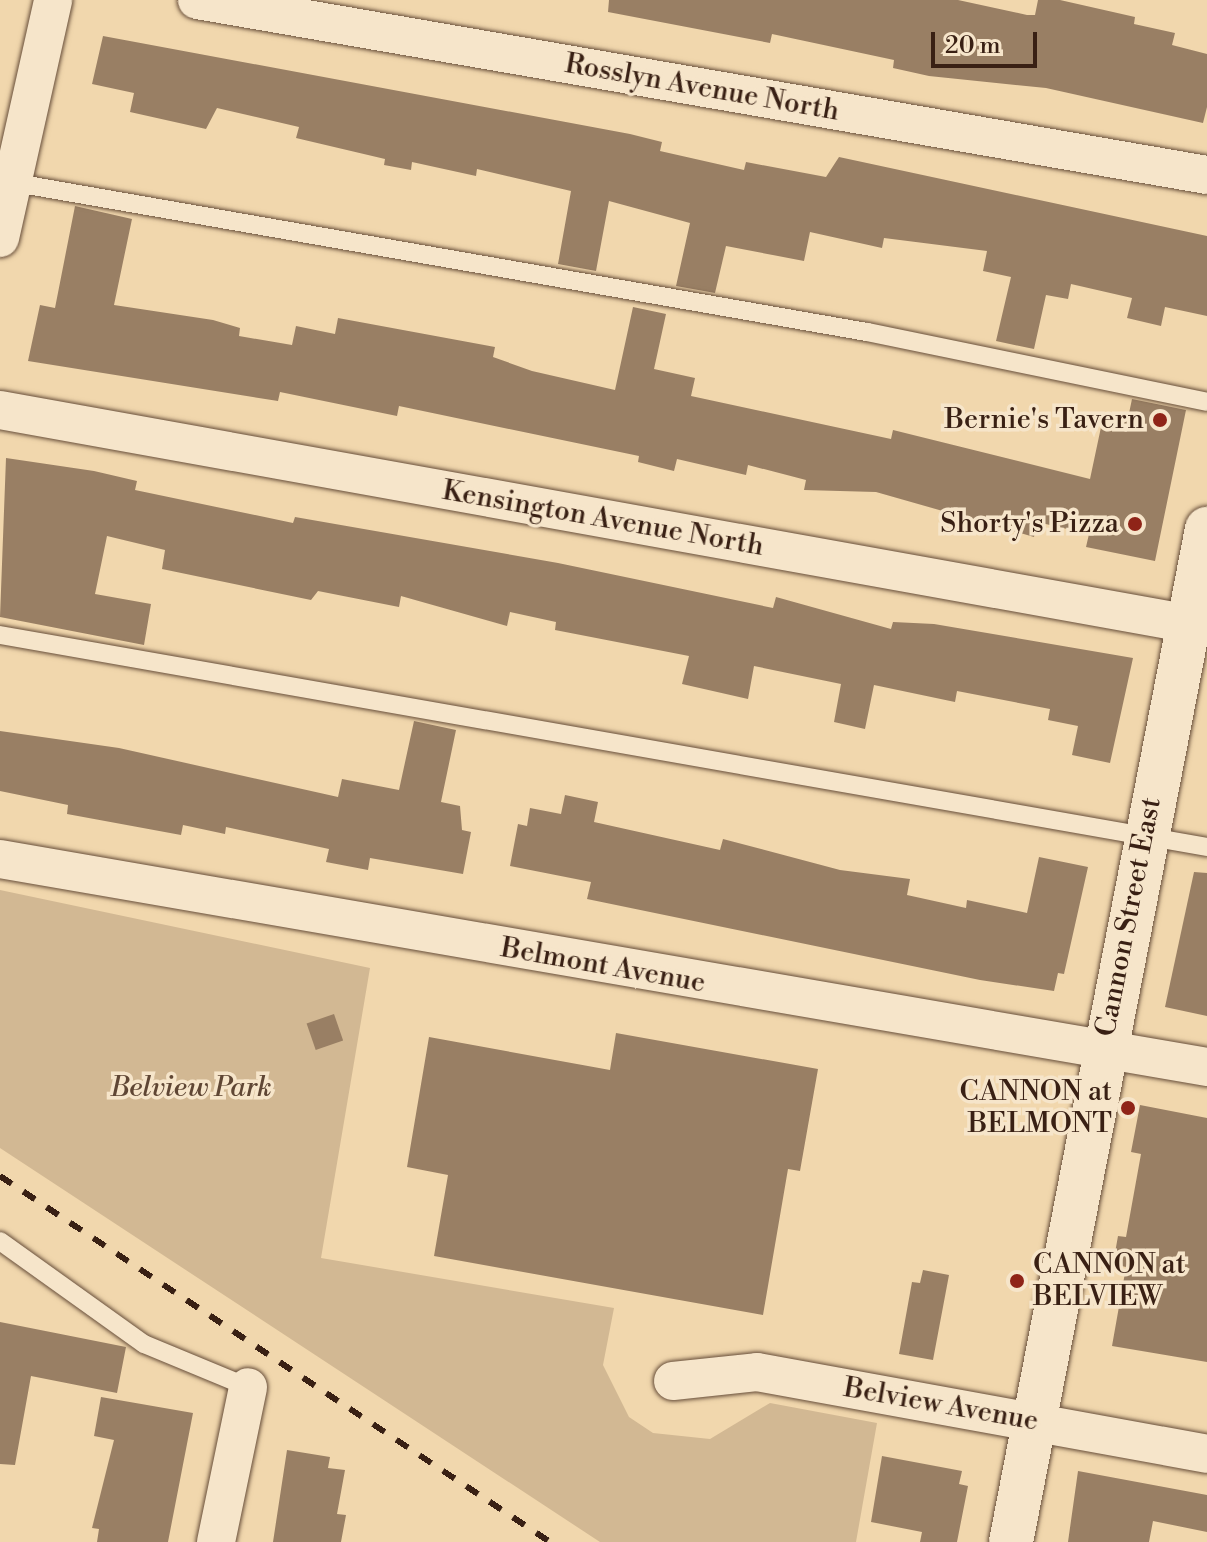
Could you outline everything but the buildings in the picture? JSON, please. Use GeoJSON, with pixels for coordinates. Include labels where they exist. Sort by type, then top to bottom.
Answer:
{"type":"FeatureCollection","features":[{"type":"Feature","properties":{"kind":"main road","name":"Cannon Street East"},"geometry":{"type":"LineString","coordinates":[[1011,1542],[1144,836],[1196,625],[1207,529]]}},
{"type":"Feature","properties":{"kind":"street"},"geometry":{"type":"LineString","coordinates":[[0,238],[6,182],[53,0]]}},
{"type":"Feature","properties":{"kind":"street","name":"Rosslyn Avenue North"},"geometry":{"type":"LineString","coordinates":[[197,0],[1207,175]]}},
{"type":"Feature","properties":{"kind":"street","name":"Kensington Avenue North"},"geometry":{"type":"LineString","coordinates":[[0,410],[1196,625]]}},
{"type":"Feature","properties":{"kind":"street","name":"Belmont Avenue"},"geometry":{"type":"LineString","coordinates":[[0,859],[1207,1067]]}},
{"type":"Feature","properties":{"kind":"street","name":"Belview Avenue"},"geometry":{"type":"LineString","coordinates":[[673,1381],[757,1372],[1207,1454]]}},
{"type":"Feature","properties":{"kind":"street"},"geometry":{"type":"LineString","coordinates":[[216,1542],[248,1387]]}},
{"type":"Feature","properties":{"kind":"lane"},"geometry":{"type":"LineString","coordinates":[[6,182],[867,332],[1207,402]]}},
{"type":"Feature","properties":{"kind":"lane"},"geometry":{"type":"LineString","coordinates":[[0,635],[1207,847]]}},
{"type":"Feature","properties":{"kind":"lane"},"geometry":{"type":"LineString","coordinates":[[0,1241],[144,1344],[248,1387]]}},
{"type":"Feature","properties":{"kind":"green space","name":"Belview Park"},"geometry":{"type":"Polygon","coordinates":[[[0,890],[370,968],[321,1258],[614,1308],[603,1365],[629,1417],[653,1433],[710,1439],[770,1403],[877,1423],[856,1542],[600,1542],[0,1148],[0,890]]]}},
{"type":"Feature","properties":{"kind":"railway"},"geometry":{"type":"LineString","coordinates":[[0,1176],[550,1542]]}},
{"type":"Feature","properties":{"kind":"place","name":"Bernie's Tavern"},"geometry":{"type":"Point","coordinates":[1160,420]}},
{"type":"Feature","properties":{"kind":"place","name":"Shorty's Pizza"},"geometry":{"type":"Point","coordinates":[1135,524]}},
{"type":"Feature","properties":{"kind":"place","name":"CANNON at BELMONT"},"geometry":{"type":"Point","coordinates":[1128,1108]}},
{"type":"Feature","properties":{"kind":"place","name":"CANNON at BELVIEW"},"geometry":{"type":"Point","coordinates":[1017,1281]}}]}
